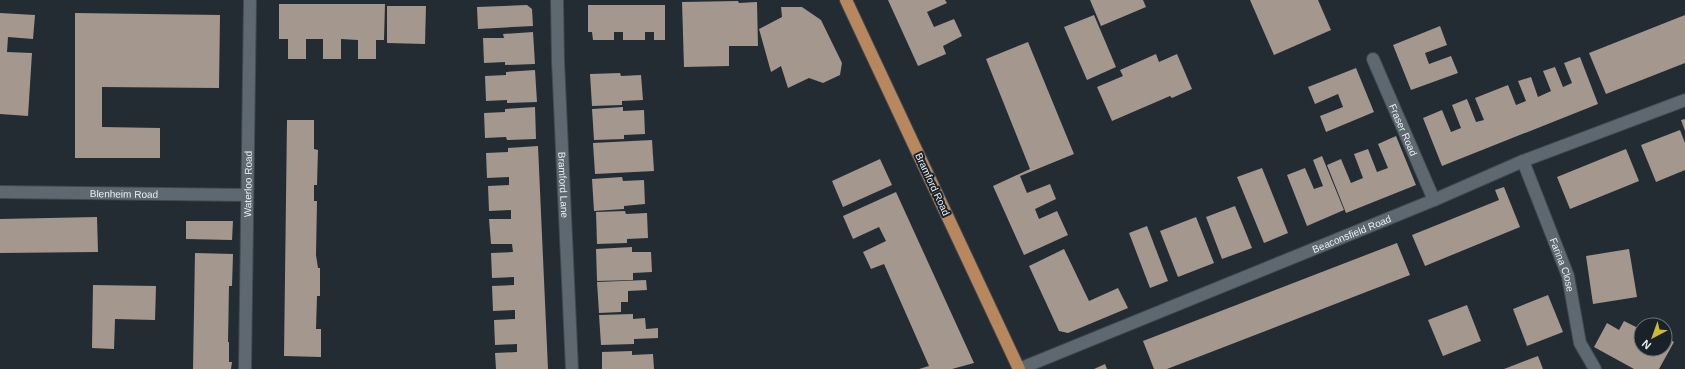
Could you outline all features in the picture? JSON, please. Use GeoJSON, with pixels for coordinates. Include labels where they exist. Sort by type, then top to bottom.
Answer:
{"type":"FeatureCollection","features":[{"type":"Feature","properties":{"kind":"main road","name":"Bramford Road"},"geometry":{"type":"LineString","coordinates":[[846,0],[1019,369]]}},
{"type":"Feature","properties":{"kind":"street","name":"Waterloo Road"},"geometry":{"type":"LineString","coordinates":[[245,369],[250,0]]}},
{"type":"Feature","properties":{"kind":"street","name":"Bramford Lane"},"geometry":{"type":"LineString","coordinates":[[557,0],[558,69],[572,369]]}},
{"type":"Feature","properties":{"kind":"street","name":"Fraser Road"},"geometry":{"type":"LineString","coordinates":[[1373,59],[1434,200]]}},
{"type":"Feature","properties":{"kind":"street","name":"Beaconsfield Road"},"geometry":{"type":"LineString","coordinates":[[1019,369],[1434,200],[1523,161],[1685,100]]}},
{"type":"Feature","properties":{"kind":"street","name":"Farina Close"},"geometry":{"type":"LineString","coordinates":[[1523,161],[1568,276],[1580,343],[1595,369]]}},
{"type":"Feature","properties":{"kind":"street","name":"Blenheim Road"},"geometry":{"type":"LineString","coordinates":[[0,192],[248,195]]}},
{"type":"Feature","properties":{"kind":"building"},"geometry":{"type":"Polygon","coordinates":[[[888,0],[945,0],[947,3],[927,12],[934,27],[954,19],[962,36],[943,46],[946,54],[918,66],[888,0]]]}},
{"type":"Feature","properties":{"kind":"building"},"geometry":{"type":"Polygon","coordinates":[[[1090,0],[1143,0],[1146,7],[1101,26],[1090,0]]]}},
{"type":"Feature","properties":{"kind":"building"},"geometry":{"type":"Polygon","coordinates":[[[1250,0],[1318,0],[1331,30],[1274,55],[1250,0]]]}},
{"type":"Feature","properties":{"kind":"building"},"geometry":{"type":"Polygon","coordinates":[[[738,1],[739,3],[757,2],[758,46],[729,46],[729,66],[684,67],[682,2],[738,1]]]}},
{"type":"Feature","properties":{"kind":"building"},"geometry":{"type":"Polygon","coordinates":[[[279,4],[385,4],[384,40],[376,40],[376,59],[358,59],[358,40],[341,39],[341,59],[323,59],[323,39],[306,39],[306,59],[288,59],[288,39],[279,39],[279,4]]]}},
{"type":"Feature","properties":{"kind":"building"},"geometry":{"type":"Polygon","coordinates":[[[527,5],[532,9],[533,26],[478,29],[477,7],[527,5]]]}},
{"type":"Feature","properties":{"kind":"building"},"geometry":{"type":"Polygon","coordinates":[[[588,5],[665,5],[665,40],[654,40],[654,32],[645,32],[645,40],[623,40],[623,32],[614,32],[614,40],[593,40],[592,32],[588,32],[588,5]]]}},
{"type":"Feature","properties":{"kind":"building"},"geometry":{"type":"Polygon","coordinates":[[[387,6],[426,6],[425,44],[387,43],[387,6]]]}},
{"type":"Feature","properties":{"kind":"building"},"geometry":{"type":"Polygon","coordinates":[[[781,7],[802,7],[821,20],[842,63],[840,75],[823,83],[809,78],[788,88],[781,66],[771,72],[759,29],[782,17],[781,7]]]}},
{"type":"Feature","properties":{"kind":"building"},"geometry":{"type":"Polygon","coordinates":[[[0,13],[35,15],[33,39],[8,37],[7,52],[32,53],[28,116],[0,114],[0,13]]]}},
{"type":"Feature","properties":{"kind":"building"},"geometry":{"type":"Polygon","coordinates":[[[75,13],[220,15],[219,88],[102,87],[102,127],[160,128],[160,158],[75,158],[75,13]]]}},
{"type":"Feature","properties":{"kind":"building"},"geometry":{"type":"Polygon","coordinates":[[[1094,15],[1116,67],[1087,80],[1064,27],[1094,15]]]}},
{"type":"Feature","properties":{"kind":"building"},"geometry":{"type":"Polygon","coordinates":[[[1685,15],[1685,63],[1606,94],[1589,53],[1685,15]]]}},
{"type":"Feature","properties":{"kind":"building"},"geometry":{"type":"Polygon","coordinates":[[[1440,26],[1447,45],[1425,53],[1429,64],[1451,56],[1458,73],[1411,90],[1393,45],[1440,26]]]}},
{"type":"Feature","properties":{"kind":"building"},"geometry":{"type":"Polygon","coordinates":[[[533,32],[535,64],[505,65],[505,62],[484,63],[483,38],[504,38],[503,34],[533,32]]]}},
{"type":"Feature","properties":{"kind":"building"},"geometry":{"type":"Polygon","coordinates":[[[1028,42],[1074,154],[1020,176],[1027,193],[1050,184],[1056,199],[1035,209],[1039,219],[1057,211],[1068,235],[1024,255],[993,186],[1030,169],[986,59],[1028,42]]]}},
{"type":"Feature","properties":{"kind":"building"},"geometry":{"type":"Polygon","coordinates":[[[1156,54],[1159,62],[1177,54],[1192,89],[1172,98],[1170,96],[1112,121],[1097,87],[1123,76],[1120,70],[1156,54]]]}},
{"type":"Feature","properties":{"kind":"building"},"geometry":{"type":"Polygon","coordinates":[[[1580,57],[1598,104],[1442,166],[1423,118],[1442,110],[1451,132],[1461,128],[1452,105],[1467,99],[1476,122],[1484,120],[1475,98],[1508,85],[1516,105],[1526,101],[1518,81],[1531,77],[1538,97],[1551,91],[1543,71],[1555,67],[1563,87],[1572,83],[1564,63],[1580,57]]]}},
{"type":"Feature","properties":{"kind":"building"},"geometry":{"type":"Polygon","coordinates":[[[1356,68],[1374,112],[1326,132],[1320,116],[1343,107],[1338,94],[1315,104],[1308,87],[1356,68]]]}},
{"type":"Feature","properties":{"kind":"building"},"geometry":{"type":"Polygon","coordinates":[[[535,70],[537,102],[507,103],[507,100],[486,101],[485,76],[506,75],[506,72],[535,70]]]}},
{"type":"Feature","properties":{"kind":"building"},"geometry":{"type":"Polygon","coordinates":[[[620,73],[621,76],[641,75],[643,100],[622,101],[622,105],[592,106],[590,74],[620,73]]]}},
{"type":"Feature","properties":{"kind":"building"},"geometry":{"type":"Polygon","coordinates":[[[535,107],[536,139],[507,140],[506,137],[485,138],[484,113],[505,112],[505,109],[535,107]]]}},
{"type":"Feature","properties":{"kind":"building"},"geometry":{"type":"Polygon","coordinates":[[[623,107],[623,111],[644,110],[645,134],[624,135],[624,139],[594,140],[592,109],[623,107]]]}},
{"type":"Feature","properties":{"kind":"building"},"geometry":{"type":"Polygon","coordinates":[[[1685,119],[1685,131],[1681,120],[1685,119]]]}},
{"type":"Feature","properties":{"kind":"building"},"geometry":{"type":"Polygon","coordinates":[[[287,120],[314,120],[314,149],[318,150],[317,185],[314,185],[314,201],[317,201],[316,255],[318,268],[320,268],[320,296],[317,296],[316,329],[321,329],[321,357],[284,356],[287,120]]]}},
{"type":"Feature","properties":{"kind":"building"},"geometry":{"type":"Polygon","coordinates":[[[1680,130],[1685,143],[1685,170],[1656,182],[1641,145],[1680,130]]]}},
{"type":"Feature","properties":{"kind":"building"},"geometry":{"type":"Polygon","coordinates":[[[1396,136],[1416,185],[1346,213],[1327,165],[1341,159],[1351,183],[1363,178],[1354,154],[1368,149],[1377,172],[1388,168],[1378,144],[1396,136]]]}},
{"type":"Feature","properties":{"kind":"building"},"geometry":{"type":"Polygon","coordinates":[[[652,140],[654,171],[595,174],[593,143],[652,140]]]}},
{"type":"Feature","properties":{"kind":"building"},"geometry":{"type":"Polygon","coordinates":[[[538,146],[548,369],[496,369],[495,353],[517,352],[517,344],[495,345],[494,320],[515,319],[515,310],[493,311],[492,286],[514,285],[514,277],[492,278],[491,253],[513,252],[512,244],[491,244],[489,219],[511,219],[511,210],[489,211],[488,186],[509,185],[509,177],[487,178],[486,153],[508,152],[508,148],[538,146]]]}},
{"type":"Feature","properties":{"kind":"building"},"geometry":{"type":"Polygon","coordinates":[[[1626,149],[1639,181],[1570,209],[1557,177],[1626,149]]]}},
{"type":"Feature","properties":{"kind":"building"},"geometry":{"type":"Polygon","coordinates":[[[1322,156],[1344,210],[1307,226],[1287,175],[1305,168],[1314,189],[1323,186],[1313,160],[1322,156]]]}},
{"type":"Feature","properties":{"kind":"building"},"geometry":{"type":"Polygon","coordinates":[[[880,159],[892,185],[843,207],[832,181],[880,159]]]}},
{"type":"Feature","properties":{"kind":"building"},"geometry":{"type":"Polygon","coordinates":[[[1262,168],[1288,233],[1264,243],[1237,177],[1262,168]]]}},
{"type":"Feature","properties":{"kind":"building"},"geometry":{"type":"Polygon","coordinates":[[[622,177],[623,181],[644,180],[645,204],[624,206],[624,209],[594,211],[592,179],[622,177]]]}},
{"type":"Feature","properties":{"kind":"building"},"geometry":{"type":"Polygon","coordinates":[[[1504,187],[1520,227],[1425,266],[1412,235],[1499,200],[1495,190],[1504,187]]]}},
{"type":"Feature","properties":{"kind":"building"},"geometry":{"type":"Polygon","coordinates":[[[896,192],[974,363],[952,369],[919,369],[929,366],[884,264],[871,269],[863,252],[886,241],[879,227],[853,239],[843,216],[896,192]]]}},
{"type":"Feature","properties":{"kind":"building"},"geometry":{"type":"Polygon","coordinates":[[[1235,206],[1252,248],[1222,259],[1206,217],[1235,206]]]}},
{"type":"Feature","properties":{"kind":"building"},"geometry":{"type":"Polygon","coordinates":[[[625,211],[626,214],[647,213],[648,238],[627,239],[627,243],[597,244],[596,212],[625,211]]]}},
{"type":"Feature","properties":{"kind":"building"},"geometry":{"type":"Polygon","coordinates":[[[97,217],[98,252],[0,253],[0,219],[97,217]]]}},
{"type":"Feature","properties":{"kind":"building"},"geometry":{"type":"Polygon","coordinates":[[[1196,217],[1214,263],[1178,277],[1160,231],[1196,217]]]}},
{"type":"Feature","properties":{"kind":"building"},"geometry":{"type":"Polygon","coordinates":[[[186,221],[233,221],[232,240],[186,239],[186,221]]]}},
{"type":"Feature","properties":{"kind":"building"},"geometry":{"type":"Polygon","coordinates":[[[1147,226],[1168,281],[1150,288],[1129,233],[1147,226]]]}},
{"type":"Feature","properties":{"kind":"building"},"geometry":{"type":"Polygon","coordinates":[[[1397,243],[1410,275],[1167,369],[1154,369],[1143,341],[1397,243]]]}},
{"type":"Feature","properties":{"kind":"building"},"geometry":{"type":"Polygon","coordinates":[[[632,247],[632,252],[651,252],[652,272],[633,273],[633,280],[597,281],[596,249],[632,247]]]}},
{"type":"Feature","properties":{"kind":"building"},"geometry":{"type":"Polygon","coordinates":[[[1064,249],[1089,301],[1118,288],[1128,308],[1068,333],[1059,331],[1029,266],[1064,249]]]}},
{"type":"Feature","properties":{"kind":"building"},"geometry":{"type":"Polygon","coordinates":[[[1629,249],[1637,297],[1593,304],[1586,256],[1629,249]]]}},
{"type":"Feature","properties":{"kind":"building"},"geometry":{"type":"Polygon","coordinates":[[[195,253],[233,254],[232,286],[229,286],[228,342],[229,362],[232,362],[231,369],[193,369],[195,253]]]}},
{"type":"Feature","properties":{"kind":"building"},"geometry":{"type":"Polygon","coordinates":[[[646,280],[647,290],[628,291],[628,302],[621,302],[621,312],[599,313],[597,282],[646,280]]]}},
{"type":"Feature","properties":{"kind":"building"},"geometry":{"type":"Polygon","coordinates":[[[93,285],[156,286],[155,320],[115,319],[114,349],[92,348],[93,285]]]}},
{"type":"Feature","properties":{"kind":"building"},"geometry":{"type":"Polygon","coordinates":[[[1548,295],[1563,332],[1527,346],[1513,309],[1548,295]]]}},
{"type":"Feature","properties":{"kind":"building"},"geometry":{"type":"Polygon","coordinates":[[[1467,305],[1481,341],[1443,356],[1428,320],[1467,305]]]}},
{"type":"Feature","properties":{"kind":"building"},"geometry":{"type":"Polygon","coordinates":[[[633,314],[633,319],[645,318],[646,329],[658,328],[658,338],[634,339],[634,344],[601,345],[599,315],[633,314]]]}},
{"type":"Feature","properties":{"kind":"building"},"geometry":{"type":"Polygon","coordinates":[[[1624,321],[1633,326],[1633,357],[1666,357],[1659,369],[1634,369],[1594,347],[1607,323],[1619,330],[1624,321]]]}},
{"type":"Feature","properties":{"kind":"building"},"geometry":{"type":"Polygon","coordinates":[[[632,351],[632,355],[653,354],[654,369],[602,369],[602,352],[632,351]]]}},
{"type":"Feature","properties":{"kind":"building"},"geometry":{"type":"Polygon","coordinates":[[[1538,356],[1543,369],[1504,369],[1538,356]]]}},
{"type":"Feature","properties":{"kind":"building"},"geometry":{"type":"Polygon","coordinates":[[[1105,364],[1107,369],[1094,369],[1105,364]]]}}]}
